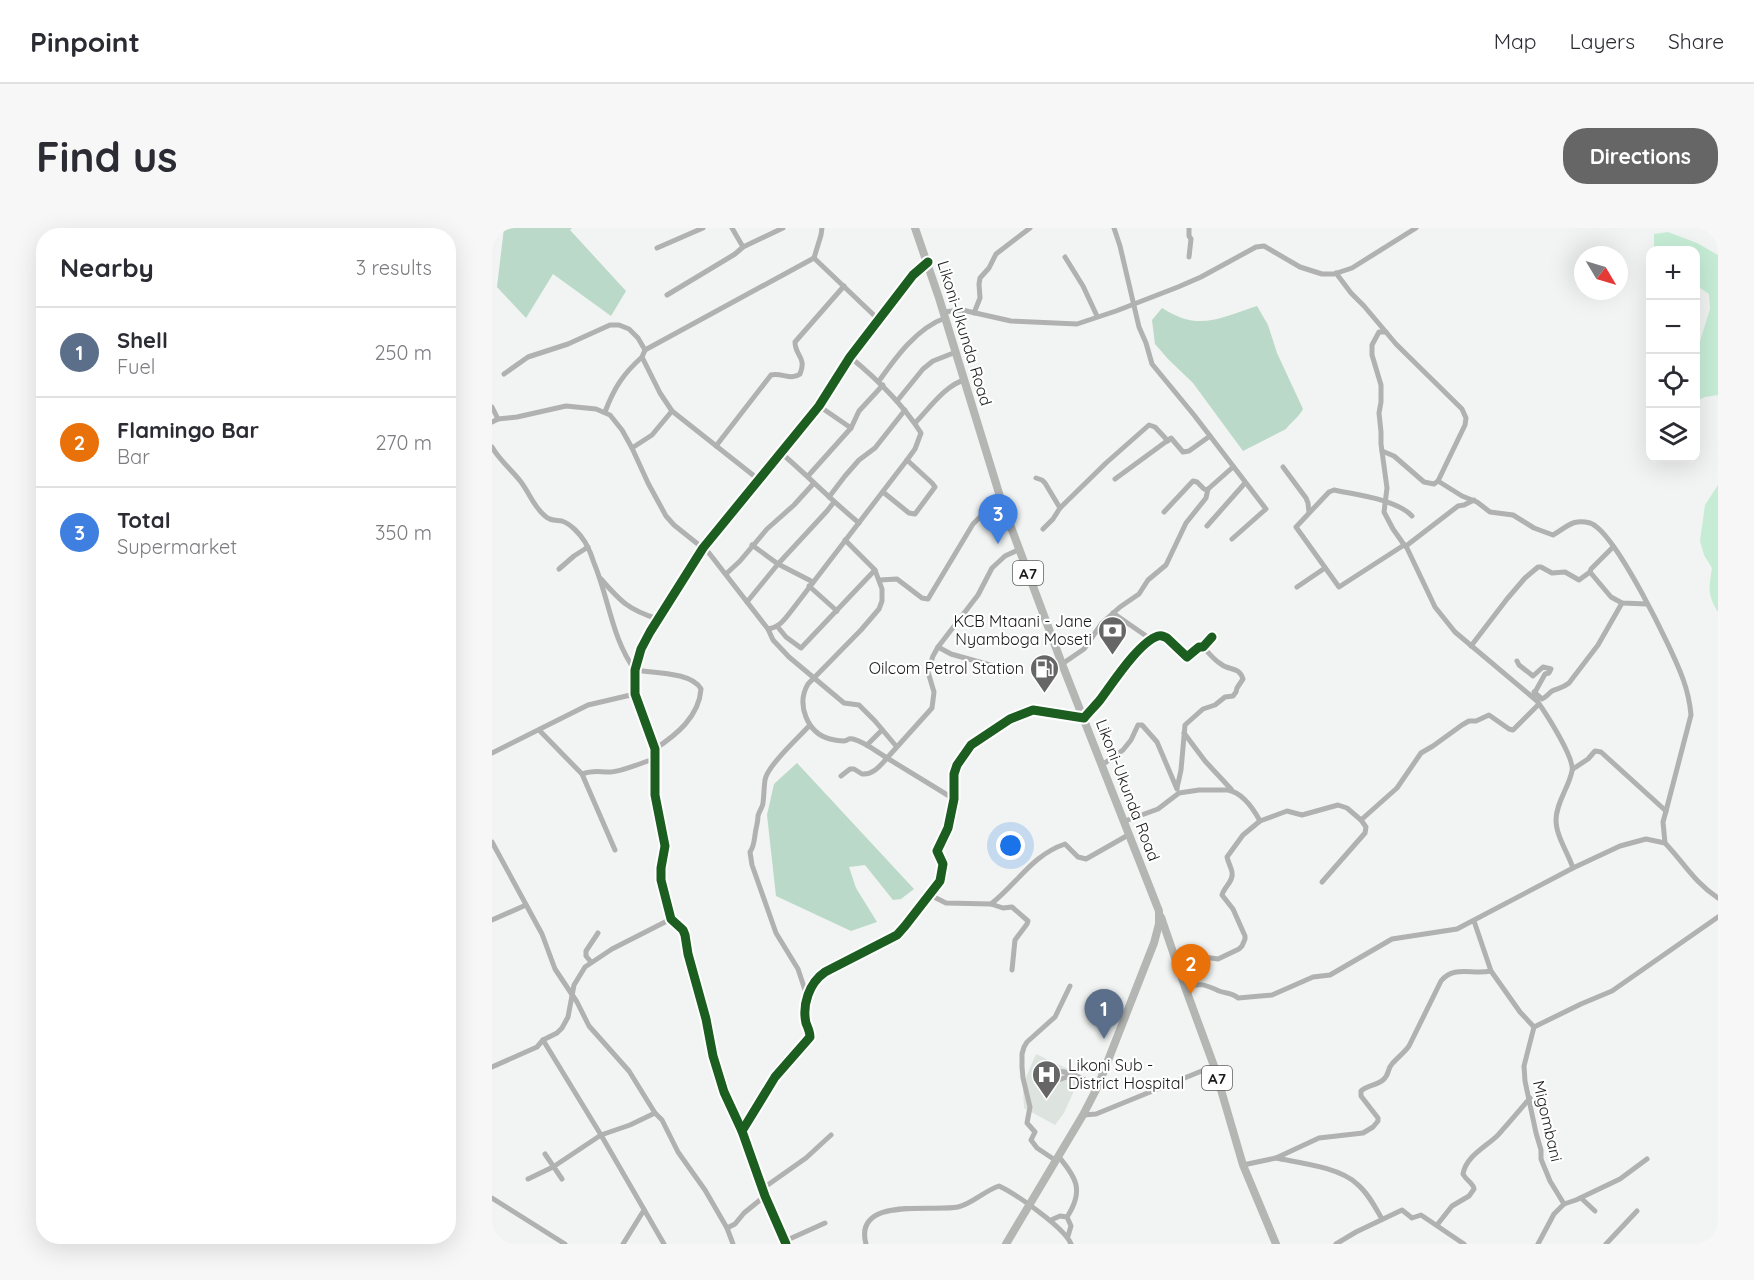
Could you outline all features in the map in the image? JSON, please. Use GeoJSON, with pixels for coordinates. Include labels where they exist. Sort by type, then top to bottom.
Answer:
{"type":"FeatureCollection","features":[{"type":"Feature","properties":{"kind":"highway","name":"Likoni-Ukunda Road"},"geometry":{"type":"LineString","coordinates":[[915,228],[928,262],[1002,503],[1062,664],[1159,911],[1158,934],[1098,1086],[1006,1244]]}},
{"type":"Feature","properties":{"kind":"highway","name":"A7"},"geometry":{"type":"LineString","coordinates":[[1159,911],[1214,1066],[1243,1165],[1276,1244]]}},
{"type":"Feature","properties":{"kind":"highway"},"geometry":{"type":"LineString","coordinates":[[1153,947],[1161,937],[1167,938],[1171,945]]}},
{"type":"Feature","properties":{"kind":"street"},"geometry":{"type":"LineString","coordinates":[[657,248],[703,228]]}},
{"type":"Feature","properties":{"kind":"street"},"geometry":{"type":"LineString","coordinates":[[732,228],[743,247]]}},
{"type":"Feature","properties":{"kind":"street"},"geometry":{"type":"LineString","coordinates":[[668,295],[743,247],[783,228]]}},
{"type":"Feature","properties":{"kind":"street"},"geometry":{"type":"LineString","coordinates":[[605,412],[616,386],[627,371],[642,357],[645,350],[814,258],[822,228]]}},
{"type":"Feature","properties":{"kind":"street"},"geometry":{"type":"LineString","coordinates":[[974,313],[980,298],[980,278],[989,268],[996,254],[1030,228]]}},
{"type":"Feature","properties":{"kind":"street"},"geometry":{"type":"LineString","coordinates":[[1114,228],[1139,327],[1154,369],[1194,415],[1266,509],[1232,539]]}},
{"type":"Feature","properties":{"kind":"street"},"geometry":{"type":"LineString","coordinates":[[1189,228],[1191,239],[1189,257]]}},
{"type":"Feature","properties":{"kind":"street"},"geometry":{"type":"LineString","coordinates":[[808,476],[850,428],[859,411],[881,383],[904,347],[944,315],[962,310],[1011,321],[1071,325],[1116,311],[1201,277],[1256,247],[1263,246],[1300,267],[1322,274],[1336,273],[1352,268],[1416,228]]}},
{"type":"Feature","properties":{"kind":"street"},"geometry":{"type":"LineString","coordinates":[[1065,257],[1083,286],[1097,316]]}},
{"type":"Feature","properties":{"kind":"street"},"geometry":{"type":"LineString","coordinates":[[814,258],[879,320]]}},
{"type":"Feature","properties":{"kind":"street"},"geometry":{"type":"LineString","coordinates":[[825,1223],[785,1243],[762,1189],[742,1131],[717,1074],[685,935],[671,919],[661,880],[665,846],[658,816],[655,749],[635,694],[635,670],[641,649],[703,548],[819,406],[850,357],[913,274],[928,262]]}},
{"type":"Feature","properties":{"kind":"street"},"geometry":{"type":"LineString","coordinates":[[1336,273],[1396,344],[1465,414],[1465,425],[1438,481],[1434,484],[1424,482],[1394,456],[1382,451]]}},
{"type":"Feature","properties":{"kind":"street"},"geometry":{"type":"LineString","coordinates":[[716,446],[768,378],[775,374],[792,377],[800,374],[802,360],[795,342],[844,286]]}},
{"type":"Feature","properties":{"kind":"street"},"geometry":{"type":"LineString","coordinates":[[504,374],[528,357],[568,344],[610,325],[619,325],[629,329],[645,350]]}},
{"type":"Feature","properties":{"kind":"street"},"geometry":{"type":"LineString","coordinates":[[1386,332],[1379,332],[1372,345],[1372,356],[1381,385],[1379,414],[1386,481],[1384,509],[1438,612],[1455,632],[1542,699],[1569,683],[1598,645],[1622,603]]}},
{"type":"Feature","properties":{"kind":"street"},"geometry":{"type":"LineString","coordinates":[[897,401],[923,369],[933,361],[956,352]]}},
{"type":"Feature","properties":{"kind":"street"},"geometry":{"type":"LineString","coordinates":[[642,357],[672,411],[758,479]]}},
{"type":"Feature","properties":{"kind":"street"},"geometry":{"type":"LineString","coordinates":[[768,629],[777,626],[792,610],[920,440],[921,433],[905,410],[881,383],[850,357]]}},
{"type":"Feature","properties":{"kind":"street"},"geometry":{"type":"LineString","coordinates":[[915,423],[949,388],[964,380]]}},
{"type":"Feature","properties":{"kind":"street"},"geometry":{"type":"LineString","coordinates":[[492,407],[495,420],[566,406],[605,412],[615,421],[632,448],[666,516],[703,548],[726,574],[768,629],[773,640],[844,703],[859,705],[896,746]]}},
{"type":"Feature","properties":{"kind":"street"},"geometry":{"type":"LineString","coordinates":[[819,406],[850,428]]}},
{"type":"Feature","properties":{"kind":"street"},"geometry":{"type":"LineString","coordinates":[[747,602],[778,564],[827,511],[845,476],[859,460],[875,448],[905,410]]}},
{"type":"Feature","properties":{"kind":"street"},"geometry":{"type":"LineString","coordinates":[[632,448],[652,435],[672,411]]}},
{"type":"Feature","properties":{"kind":"street"},"geometry":{"type":"LineString","coordinates":[[1043,529],[1060,508],[1117,452],[1149,425],[1155,427],[1168,441]]}},
{"type":"Feature","properties":{"kind":"street"},"geometry":{"type":"LineString","coordinates":[[1115,479],[1171,438],[1183,452],[1188,452],[1210,436]]}},
{"type":"Feature","properties":{"kind":"street"},"geometry":{"type":"LineString","coordinates":[[492,447],[494,458],[520,481],[536,507],[550,520],[569,524],[584,540],[600,578],[619,642],[626,658],[635,670],[678,675],[698,684],[701,689],[699,703],[691,717],[681,730],[655,749]]}},
{"type":"Feature","properties":{"kind":"street"},"geometry":{"type":"LineString","coordinates":[[780,452],[859,523]]}},
{"type":"Feature","properties":{"kind":"street"},"geometry":{"type":"LineString","coordinates":[[883,492],[909,513],[915,514],[935,487],[907,460]]}},
{"type":"Feature","properties":{"kind":"street"},"geometry":{"type":"LineString","coordinates":[[1062,664],[1084,649],[1096,630],[1113,613],[1139,594],[1148,580],[1166,565],[1186,523],[1206,498],[1208,489],[1233,466]]}},
{"type":"Feature","properties":{"kind":"street"},"geometry":{"type":"LineString","coordinates":[[1283,467],[1308,503],[1309,512]]}},
{"type":"Feature","properties":{"kind":"street"},"geometry":{"type":"LineString","coordinates":[[1036,478],[1045,483],[1060,508]]}},
{"type":"Feature","properties":{"kind":"street"},"geometry":{"type":"LineString","coordinates":[[1164,512],[1195,480],[1204,489],[1208,489]]}},
{"type":"Feature","properties":{"kind":"street"},"geometry":{"type":"LineString","coordinates":[[1438,481],[1462,496],[1474,500],[1490,512],[1513,515],[1534,528],[1553,535],[1568,524],[1590,523],[1602,530],[1628,567],[1678,666],[1691,711],[1663,822],[1665,843],[1691,876],[1718,898]]}},
{"type":"Feature","properties":{"kind":"street"},"geometry":{"type":"LineString","coordinates":[[726,574],[814,483]]}},
{"type":"Feature","properties":{"kind":"street"},"geometry":{"type":"LineString","coordinates":[[1207,526],[1245,483]]}},
{"type":"Feature","properties":{"kind":"street"},"geometry":{"type":"LineString","coordinates":[[1412,516],[1406,509],[1385,501],[1334,490],[1329,492],[1296,527],[1339,587],[1405,546],[1458,506],[1474,500]]}},
{"type":"Feature","properties":{"kind":"street"},"geometry":{"type":"LineString","coordinates":[[1458,506],[1462,496]]}},
{"type":"Feature","properties":{"kind":"street"},"geometry":{"type":"LineString","coordinates":[[880,580],[894,578],[900,580],[927,600],[974,524],[990,507],[1002,503]]}},
{"type":"Feature","properties":{"kind":"street"},"geometry":{"type":"LineString","coordinates":[[845,540],[875,570],[883,593],[879,609],[806,687],[804,713],[810,725],[828,738],[845,741],[851,739],[867,745],[954,799]]}},
{"type":"Feature","properties":{"kind":"street"},"geometry":{"type":"LineString","coordinates":[[752,545],[778,564],[798,573],[837,611]]}},
{"type":"Feature","properties":{"kind":"street"},"geometry":{"type":"LineString","coordinates":[[559,569],[588,547]]}},
{"type":"Feature","properties":{"kind":"street"},"geometry":{"type":"LineString","coordinates":[[1471,646],[1507,599],[1538,567],[1552,573],[1565,572],[1579,580],[1590,572],[1613,547]]}},
{"type":"Feature","properties":{"kind":"street"},"geometry":{"type":"LineString","coordinates":[[841,776],[850,769],[862,774],[870,773],[881,765],[932,708],[934,692],[928,672],[933,656],[978,595],[992,568],[1005,556],[1020,549]]}},
{"type":"Feature","properties":{"kind":"street"},"geometry":{"type":"LineString","coordinates":[[1297,587],[1325,568]]}},
{"type":"Feature","properties":{"kind":"street"},"geometry":{"type":"LineString","coordinates":[[777,626],[786,637],[801,648],[875,570]]}},
{"type":"Feature","properties":{"kind":"street"},"geometry":{"type":"LineString","coordinates":[[1590,572],[1611,597],[1622,603],[1647,604]]}},
{"type":"Feature","properties":{"kind":"street"},"geometry":{"type":"LineString","coordinates":[[600,578],[625,605],[658,619]]}},
{"type":"Feature","properties":{"kind":"street"},"geometry":{"type":"LineString","coordinates":[[1113,613],[1152,640]]}},
{"type":"Feature","properties":{"kind":"street"},"geometry":{"type":"LineString","coordinates":[[807,996],[822,974],[897,935],[938,886],[943,864],[937,851],[948,828],[954,799],[954,774],[961,757],[971,745],[1010,719],[1036,709],[1084,718],[1141,649],[1158,636],[1167,638],[1186,657],[1191,656],[1199,647],[1203,647],[1212,637]]}},
{"type":"Feature","properties":{"kind":"street"},"geometry":{"type":"LineString","coordinates":[[938,647],[954,655],[1015,672]]}},
{"type":"Feature","properties":{"kind":"street"},"geometry":{"type":"LineString","coordinates":[[1125,820],[1158,808],[1178,790],[1184,726],[1199,712],[1215,705],[1223,698],[1233,696],[1243,679],[1236,669],[1224,666],[1203,647]]}},
{"type":"Feature","properties":{"kind":"street"},"geometry":{"type":"LineString","coordinates":[[1517,661],[1533,676],[1543,667],[1551,669],[1545,674],[1534,695]]}},
{"type":"Feature","properties":{"kind":"street"},"geometry":{"type":"LineString","coordinates":[[492,753],[588,705],[635,694]]}},
{"type":"Feature","properties":{"kind":"street"},"geometry":{"type":"LineString","coordinates":[[1534,695],[1569,755],[1573,769]]}},
{"type":"Feature","properties":{"kind":"street"},"geometry":{"type":"LineString","coordinates":[[1361,820],[1397,788],[1419,754],[1453,730],[1489,714],[1513,730],[1539,704]]}},
{"type":"Feature","properties":{"kind":"street"},"geometry":{"type":"LineString","coordinates":[[742,1131],[775,1077],[810,1037],[806,1016],[807,996],[798,969],[776,933],[752,865],[750,852],[754,846],[756,828],[759,823],[766,777],[778,758],[810,725]]}},
{"type":"Feature","properties":{"kind":"street"},"geometry":{"type":"LineString","coordinates":[[1102,765],[1123,750],[1138,725],[1142,725],[1157,742],[1178,790]]}},
{"type":"Feature","properties":{"kind":"street"},"geometry":{"type":"LineString","coordinates":[[538,730],[582,774],[615,850]]}},
{"type":"Feature","properties":{"kind":"street"},"geometry":{"type":"LineString","coordinates":[[867,745],[882,730]]}},
{"type":"Feature","properties":{"kind":"street"},"geometry":{"type":"LineString","coordinates":[[1184,733],[1205,761],[1232,790],[1248,802],[1260,821]]}},
{"type":"Feature","properties":{"kind":"street"},"geometry":{"type":"LineString","coordinates":[[1573,868],[1556,822],[1573,769],[1598,750],[1666,811]]}},
{"type":"Feature","properties":{"kind":"street"},"geometry":{"type":"LineString","coordinates":[[582,774],[593,770],[619,771],[656,758]]}},
{"type":"Feature","properties":{"kind":"street"},"geometry":{"type":"LineString","coordinates":[[1178,790],[1232,790]]}},
{"type":"Feature","properties":{"kind":"street"},"geometry":{"type":"LineString","coordinates":[[1178,965],[1204,957],[1218,959],[1239,949],[1244,943],[1245,936],[1233,909],[1222,895],[1233,874],[1227,857],[1243,835],[1260,821],[1287,811],[1299,815],[1338,805],[1347,808],[1361,820],[1366,827],[1365,833],[1322,882]]}},
{"type":"Feature","properties":{"kind":"street"},"geometry":{"type":"LineString","coordinates":[[991,904],[1024,870],[1046,852],[1065,844],[1078,857],[1086,859],[1130,834]]}},
{"type":"Feature","properties":{"kind":"street"},"geometry":{"type":"LineString","coordinates":[[1185,987],[1198,984],[1214,987],[1238,998],[1266,997],[1313,977],[1335,973],[1392,939],[1452,931],[1620,846],[1646,839],[1665,843]]}},
{"type":"Feature","properties":{"kind":"street"},"geometry":{"type":"LineString","coordinates":[[492,842],[542,934],[555,969],[589,1026],[629,1071],[655,1113],[662,1120],[678,1152],[705,1190],[727,1228],[733,1244]]}},
{"type":"Feature","properties":{"kind":"street"},"geometry":{"type":"LineString","coordinates":[[930,895],[946,903],[1012,907],[1028,921],[1015,940],[1012,970]]}},
{"type":"Feature","properties":{"kind":"street"},"geometry":{"type":"LineString","coordinates":[[492,920],[526,905]]}},
{"type":"Feature","properties":{"kind":"street"},"geometry":{"type":"LineString","coordinates":[[1474,921],[1491,971],[1534,1028],[1616,989],[1718,917]]}},
{"type":"Feature","properties":{"kind":"street"},"geometry":{"type":"LineString","coordinates":[[492,1067],[537,1047],[564,1026],[574,985],[580,973],[591,962],[624,942],[671,919]]}},
{"type":"Feature","properties":{"kind":"street"},"geometry":{"type":"LineString","coordinates":[[591,962],[585,953],[598,933]]}},
{"type":"Feature","properties":{"kind":"street"},"geometry":{"type":"LineString","coordinates":[[1243,1165],[1276,1158],[1314,1139],[1363,1133],[1373,1127],[1378,1118],[1361,1096],[1361,1091],[1383,1080],[1389,1074],[1390,1065],[1409,1046],[1441,981],[1454,972],[1477,974],[1491,971]]}},
{"type":"Feature","properties":{"kind":"street"},"geometry":{"type":"LineString","coordinates":[[1067,1217],[1076,1203],[1076,1184],[1070,1169],[1057,1158],[1037,1148],[1031,1140],[1035,1132],[1027,1123],[1030,1107],[1023,1078],[1022,1054],[1028,1042],[1055,1017],[1070,986]]}},
{"type":"Feature","properties":{"kind":"street","name":"Migombani"},"geometry":{"type":"LineString","coordinates":[[1534,1028],[1524,1066],[1525,1081],[1541,1158],[1550,1181],[1564,1204]]}},
{"type":"Feature","properties":{"kind":"street"},"geometry":{"type":"LineString","coordinates":[[543,1041],[602,1135],[664,1244]]}},
{"type":"Feature","properties":{"kind":"street"},"geometry":{"type":"LineString","coordinates":[[1083,1115],[1096,1114],[1214,1066]]}},
{"type":"Feature","properties":{"kind":"street"},"geometry":{"type":"LineString","coordinates":[[1073,1075],[1098,1086]]}},
{"type":"Feature","properties":{"kind":"street"},"geometry":{"type":"LineString","coordinates":[[1437,1225],[1452,1206],[1469,1196],[1474,1189],[1463,1174],[1465,1167],[1498,1135],[1530,1098]]}},
{"type":"Feature","properties":{"kind":"street"},"geometry":{"type":"LineString","coordinates":[[528,1179],[553,1167],[602,1135],[655,1113]]}},
{"type":"Feature","properties":{"kind":"street"},"geometry":{"type":"LineString","coordinates":[[762,1189],[806,1158],[831,1135]]}},
{"type":"Feature","properties":{"kind":"street"},"geometry":{"type":"LineString","coordinates":[[545,1154],[562,1179]]}},
{"type":"Feature","properties":{"kind":"street"},"geometry":{"type":"LineString","coordinates":[[1276,1158],[1328,1170],[1353,1181],[1365,1192],[1382,1219]]}},
{"type":"Feature","properties":{"kind":"street"},"geometry":{"type":"LineString","coordinates":[[1538,1244],[1552,1216],[1564,1204],[1620,1179],[1647,1160]]}},
{"type":"Feature","properties":{"kind":"street"},"geometry":{"type":"LineString","coordinates":[[866,1244],[867,1225],[872,1217],[879,1213],[918,1208],[959,1207],[999,1186],[1051,1220],[1068,1236],[1071,1244]]}},
{"type":"Feature","properties":{"kind":"street"},"geometry":{"type":"LineString","coordinates":[[727,1228],[735,1224],[744,1213],[765,1196]]}},
{"type":"Feature","properties":{"kind":"street"},"geometry":{"type":"LineString","coordinates":[[492,1198],[565,1244]]}},
{"type":"Feature","properties":{"kind":"street"},"geometry":{"type":"LineString","coordinates":[[1581,1198],[1595,1211]]}},
{"type":"Feature","properties":{"kind":"street"},"geometry":{"type":"LineString","coordinates":[[623,1244],[644,1210]]}},
{"type":"Feature","properties":{"kind":"street"},"geometry":{"type":"LineString","coordinates":[[1336,1244],[1349,1235],[1402,1210],[1412,1218],[1421,1215],[1464,1244]]}},
{"type":"Feature","properties":{"kind":"street"},"geometry":{"type":"LineString","coordinates":[[1606,1244],[1637,1211]]}},
{"type":"Feature","properties":{"kind":"street"},"geometry":{"type":"LineString","coordinates":[[1051,1220],[1060,1216],[1067,1217]]}},
{"type":"Feature","properties":{"kind":"street"},"geometry":{"type":"LineString","coordinates":[[1067,1217],[1071,1226],[1068,1236]]}},
{"type":"Feature","properties":{"kind":"shaded area"},"geometry":{"type":"Polygon","coordinates":[[[504,228],[572,228],[570,230],[626,291],[611,316],[553,274],[526,318],[497,287],[504,228]]]}},
{"type":"Feature","properties":{"kind":"shaded area"},"geometry":{"type":"Polygon","coordinates":[[[1668,232],[1697,243],[1718,255],[1718,395],[1700,399],[1700,341],[1710,309],[1709,294],[1700,288],[1700,246],[1654,246],[1654,234],[1668,232]]]}},
{"type":"Feature","properties":{"kind":"shaded area"},"geometry":{"type":"Polygon","coordinates":[[[1257,306],[1268,325],[1277,353],[1303,409],[1286,429],[1243,451],[1193,383],[1155,344],[1152,320],[1162,308],[1187,320],[1198,321],[1220,318],[1257,306]]]}},
{"type":"Feature","properties":{"kind":"shaded area"},"geometry":{"type":"Polygon","coordinates":[[[1718,485],[1718,612],[1710,591],[1712,568],[1704,555],[1700,541],[1705,505],[1718,485]]]}},
{"type":"Feature","properties":{"kind":"shaded area"},"geometry":{"type":"Polygon","coordinates":[[[797,763],[914,889],[901,899],[893,900],[865,865],[849,867],[856,888],[877,922],[851,931],[776,896],[767,815],[774,784],[797,763]]]}},
{"type":"Feature","properties":{"kind":"shaded area","name":"Likoni Sub - District Hospital"},"geometry":{"type":"Polygon","coordinates":[[[1036,1054],[1081,1075],[1064,1113],[1055,1125],[1024,1108],[1023,1090],[1036,1054]]]}},
{"type":"Feature","properties":{"kind":"cycle path"},"geometry":{"type":"LineString","coordinates":[[786,1244],[765,1196],[742,1131],[724,1092],[713,1056],[685,935],[671,919],[661,880],[665,846],[655,795],[655,749],[635,694],[635,670],[641,649],[650,632],[703,548],[819,406],[850,357],[913,275],[928,262]]}},
{"type":"Feature","properties":{"kind":"cycle path"},"geometry":{"type":"LineString","coordinates":[[742,1131],[775,1077],[810,1037],[805,1009],[808,995],[815,982],[825,972],[897,935],[940,881],[943,864],[937,851],[948,828],[954,799],[954,774],[957,765],[971,745],[1010,719],[1033,710],[1084,718],[1134,655],[1158,636],[1167,638],[1187,657],[1199,647],[1203,647],[1212,637]]}},
{"type":"Feature","properties":{"kind":"place","name":"Total"},"geometry":{"type":"Point","coordinates":[998,544]}},
{"type":"Feature","properties":{"kind":"place","name":"KCB Mtaani - Jane Nyamboga Moseti"},"geometry":{"type":"Point","coordinates":[1113,656]}},
{"type":"Feature","properties":{"kind":"place","name":"Oilcom Petrol Station"},"geometry":{"type":"Point","coordinates":[1045,694]}},
{"type":"Feature","properties":{"kind":"place","name":"Flamingo Bar"},"geometry":{"type":"Point","coordinates":[1191,994]}},
{"type":"Feature","properties":{"kind":"place","name":"Shell"},"geometry":{"type":"Point","coordinates":[1104,1039]}},
{"type":"Feature","properties":{"kind":"place","name":"Likoni Sub - District Hospital"},"geometry":{"type":"Point","coordinates":[1047,1100]}}]}
